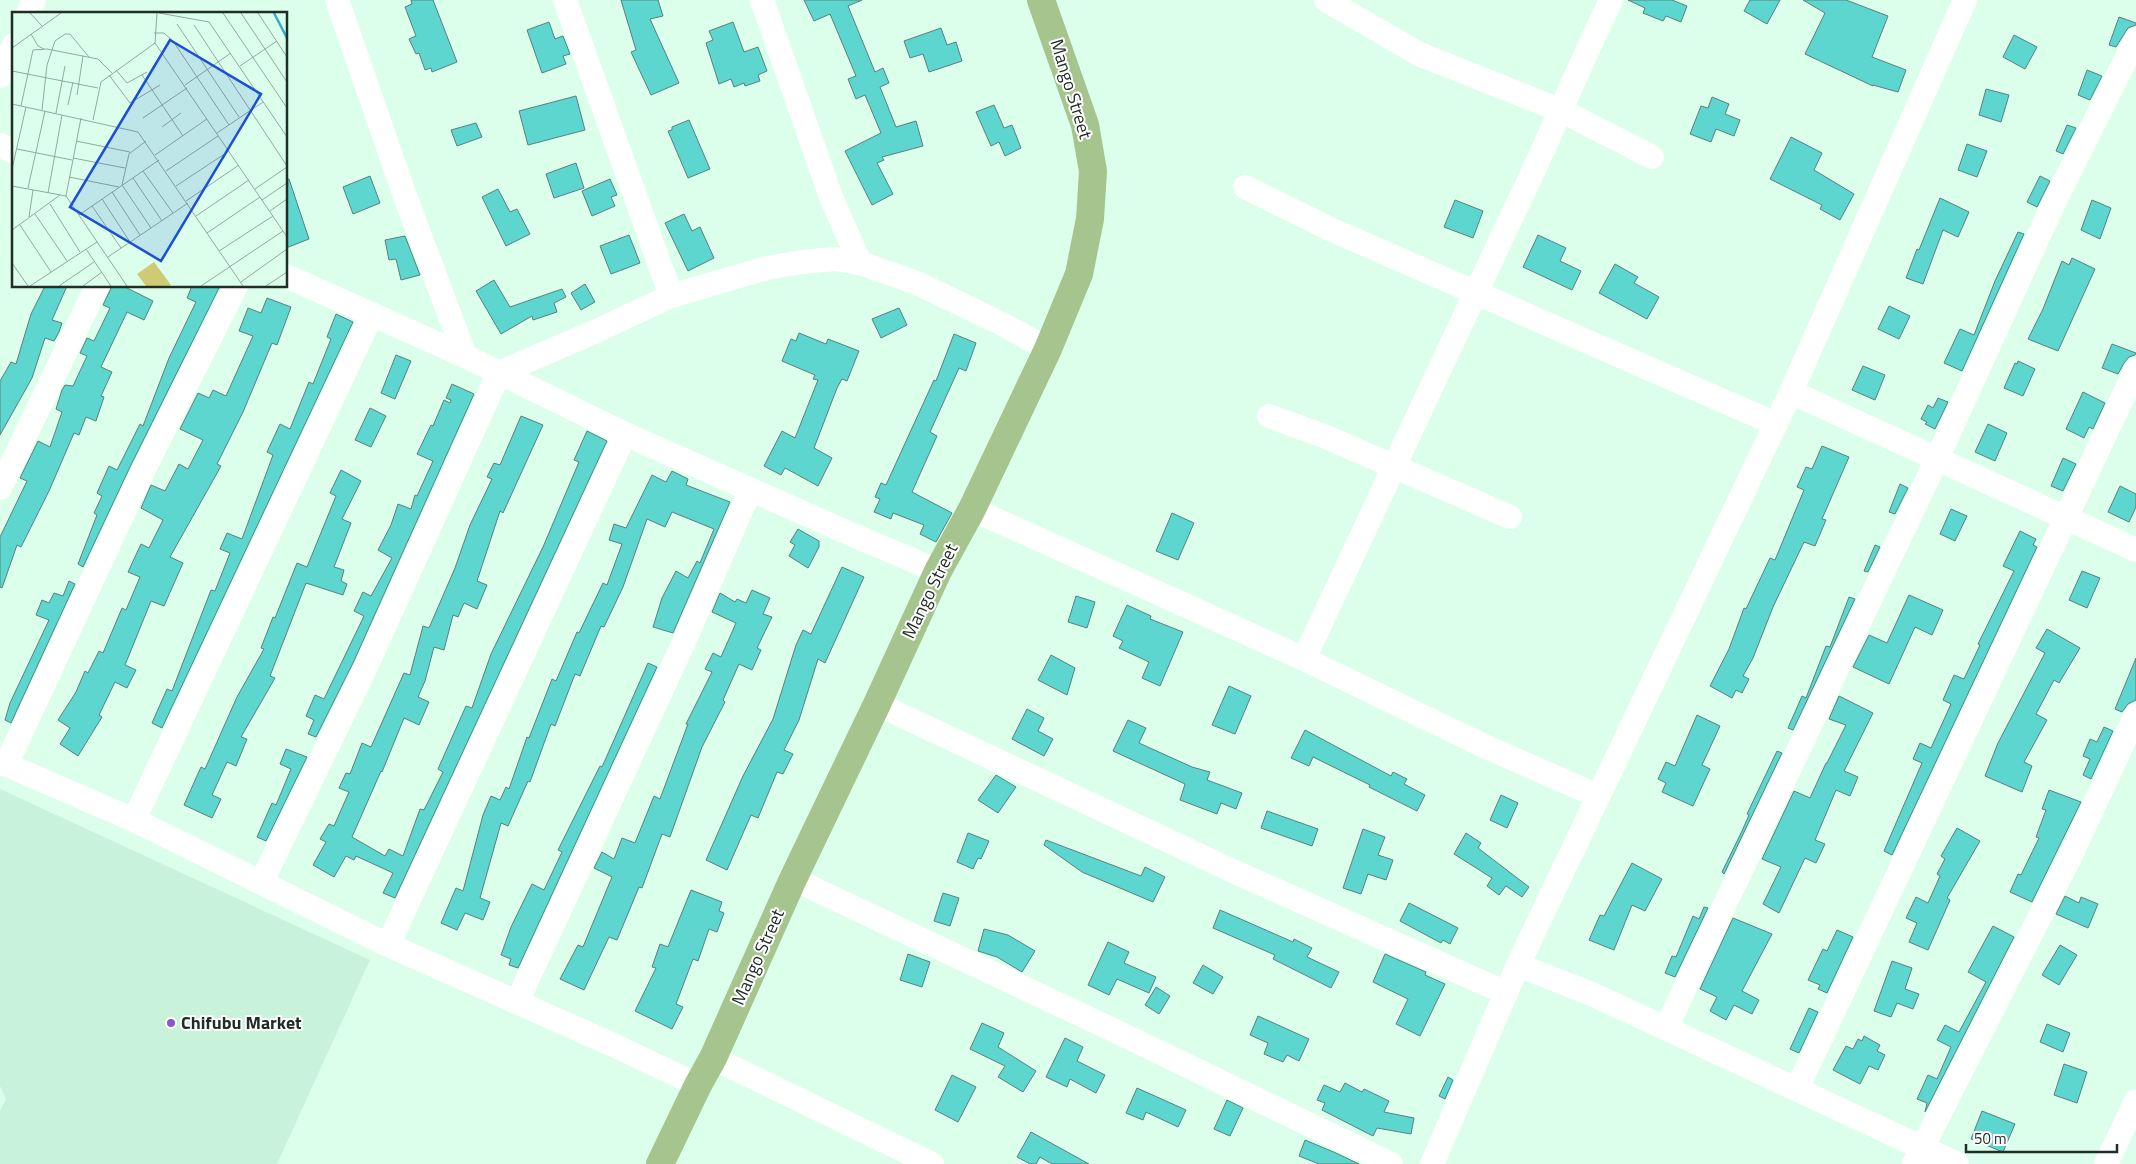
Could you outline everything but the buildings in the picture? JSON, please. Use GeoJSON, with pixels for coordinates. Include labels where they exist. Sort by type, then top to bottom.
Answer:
{"type":"FeatureCollection","features":[{"type":"Feature","properties":{"kind":"main road","name":"Mango Street"},"geometry":{"type":"LineString","coordinates":[[660,1164],[713,1058],[793,879],[938,571],[972,509],[1048,349],[1079,274],[1090,219],[1093,171],[1085,125],[1041,0]]}},
{"type":"Feature","properties":{"kind":"street"},"geometry":{"type":"LineString","coordinates":[[29,12],[34,0]]}},
{"type":"Feature","properties":{"kind":"street"},"geometry":{"type":"LineString","coordinates":[[337,0],[405,196],[465,356]]}},
{"type":"Feature","properties":{"kind":"street"},"geometry":{"type":"LineString","coordinates":[[565,0],[671,296]]}},
{"type":"Feature","properties":{"kind":"street"},"geometry":{"type":"LineString","coordinates":[[762,0],[831,197],[860,263]]}},
{"type":"Feature","properties":{"kind":"street"},"geometry":{"type":"LineString","coordinates":[[1326,0],[1419,54],[1562,111],[1652,157]]}},
{"type":"Feature","properties":{"kind":"street"},"geometry":{"type":"LineString","coordinates":[[1304,659],[1392,467],[1562,111],[1587,49],[1611,0]]}},
{"type":"Feature","properties":{"kind":"street"},"geometry":{"type":"LineString","coordinates":[[1432,1164],[1518,965],[1791,392],[1965,0]]}},
{"type":"Feature","properties":{"kind":"street"},"geometry":{"type":"LineString","coordinates":[[1666,1028],[1937,459],[2051,209],[2136,39]]}},
{"type":"Feature","properties":{"kind":"street"},"geometry":{"type":"LineString","coordinates":[[0,76],[12,49]]}},
{"type":"Feature","properties":{"kind":"street"},"geometry":{"type":"LineString","coordinates":[[0,145],[12,151]]}},
{"type":"Feature","properties":{"kind":"street"},"geometry":{"type":"LineString","coordinates":[[1245,187],[1330,229],[1776,424]]}},
{"type":"Feature","properties":{"kind":"street"},"geometry":{"type":"LineString","coordinates":[[262,881],[365,669],[499,373],[671,296],[767,268],[835,259],[860,263],[917,283],[1002,324],[1048,349]]}},
{"type":"Feature","properties":{"kind":"street"},"geometry":{"type":"LineString","coordinates":[[288,277],[465,356],[625,434],[938,571]]}},
{"type":"Feature","properties":{"kind":"street"},"geometry":{"type":"LineString","coordinates":[[0,488],[96,288]]}},
{"type":"Feature","properties":{"kind":"street"},"geometry":{"type":"LineString","coordinates":[[235,288],[142,472],[3,763],[134,820],[262,881],[388,945],[609,1043],[698,1085]]}},
{"type":"Feature","properties":{"kind":"street"},"geometry":{"type":"LineString","coordinates":[[134,820],[372,314]]}},
{"type":"Feature","properties":{"kind":"street"},"geometry":{"type":"LineString","coordinates":[[1797,1089],[2136,370]]}},
{"type":"Feature","properties":{"kind":"street"},"geometry":{"type":"LineString","coordinates":[[1791,392],[2136,550]]}},
{"type":"Feature","properties":{"kind":"street"},"geometry":{"type":"LineString","coordinates":[[1269,416],[1324,436],[1510,517]]}},
{"type":"Feature","properties":{"kind":"street"},"geometry":{"type":"LineString","coordinates":[[388,945],[625,434]]}},
{"type":"Feature","properties":{"kind":"street"},"geometry":{"type":"LineString","coordinates":[[517,1002],[684,644],[750,490]]}},
{"type":"Feature","properties":{"kind":"street"},"geometry":{"type":"LineString","coordinates":[[972,509],[1304,659],[1484,746],[1598,796]]}},
{"type":"Feature","properties":{"kind":"street"},"geometry":{"type":"LineString","coordinates":[[877,704],[1235,872],[1506,993]]}},
{"type":"Feature","properties":{"kind":"street"},"geometry":{"type":"LineString","coordinates":[[1918,1156],[2071,855],[2136,715]]}},
{"type":"Feature","properties":{"kind":"street"},"geometry":{"type":"LineString","coordinates":[[793,879],[1110,1028],[1391,1164]]}},
{"type":"Feature","properties":{"kind":"street"},"geometry":{"type":"LineString","coordinates":[[1518,965],[1594,995],[1797,1089],[1918,1156],[1957,1164]]}},
{"type":"Feature","properties":{"kind":"street"},"geometry":{"type":"LineString","coordinates":[[713,1058],[932,1164]]}},
{"type":"Feature","properties":{"kind":"street"},"geometry":{"type":"LineString","coordinates":[[2106,1164],[2136,1101]]}},
{"type":"Feature","properties":{"kind":"shaded area","name":"Chifubu Market"},"geometry":{"type":"Polygon","coordinates":[[[0,789],[370,960],[277,1164],[0,1164],[0,1111],[6,1099],[0,1086],[0,789]]]}},
{"type":"Feature","properties":{"kind":"place","name":"Chifubu Market"},"geometry":{"type":"Point","coordinates":[171,1023]}}]}
